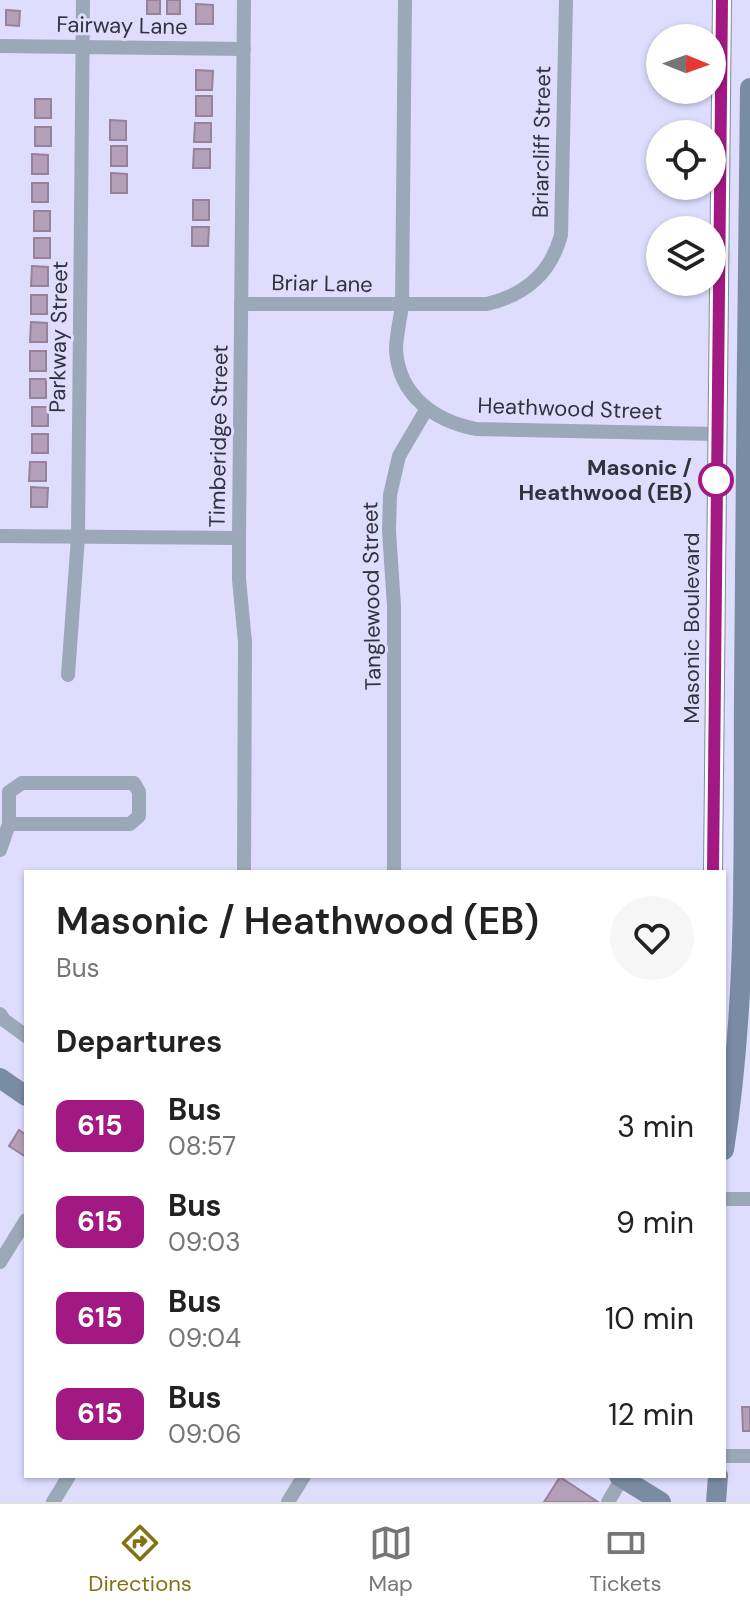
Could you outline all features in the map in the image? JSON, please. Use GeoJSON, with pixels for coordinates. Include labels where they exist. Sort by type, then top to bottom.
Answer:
{"type":"FeatureCollection","features":[{"type":"Feature","properties":{"kind":"main road","name":"Masonic Boulevard"},"geometry":{"type":"LineString","coordinates":[[721,216],[722,0]]}},
{"type":"Feature","properties":{"kind":"main road"},"geometry":{"type":"LineString","coordinates":[[726,1138],[733,1095],[731,1001],[742,875],[750,88]]}},
{"type":"Feature","properties":{"kind":"main road"},"geometry":{"type":"LineString","coordinates":[[726,218],[738,219],[740,253],[748,288]]}},
{"type":"Feature","properties":{"kind":"main road","name":"Masonic Boulevard"},"geometry":{"type":"LineString","coordinates":[[713,870],[719,296]]}},
{"type":"Feature","properties":{"kind":"main road"},"geometry":{"type":"LineString","coordinates":[[716,436],[728,445],[729,495],[736,497],[747,489]]}},
{"type":"Feature","properties":{"kind":"main road"},"geometry":{"type":"LineString","coordinates":[[715,554],[723,600],[724,657],[729,666],[744,671]]}},
{"type":"Feature","properties":{"kind":"main road"},"geometry":{"type":"LineString","coordinates":[[713,846],[725,849],[735,857],[742,875]]}},
{"type":"Feature","properties":{"kind":"main road"},"geometry":{"type":"LineString","coordinates":[[726,929],[741,912]]}},
{"type":"Feature","properties":{"kind":"main road"},"geometry":{"type":"LineString","coordinates":[[0,1078],[24,1094]]}},
{"type":"Feature","properties":{"kind":"main road"},"geometry":{"type":"LineString","coordinates":[[622,1478],[661,1502]]}},
{"type":"Feature","properties":{"kind":"main road"},"geometry":{"type":"LineString","coordinates":[[716,1502],[718,1478]]}},
{"type":"Feature","properties":{"kind":"street","name":"Parkway Street"},"geometry":{"type":"LineString","coordinates":[[68,675],[78,537],[83,0]]}},
{"type":"Feature","properties":{"kind":"street","name":"Timberidge Street"},"geometry":{"type":"LineString","coordinates":[[244,0],[239,579],[245,642],[244,870]]}},
{"type":"Feature","properties":{"kind":"street"},"geometry":{"type":"LineString","coordinates":[[405,0],[402,306],[396,347],[408,388],[426,410]]}},
{"type":"Feature","properties":{"kind":"street","name":"Briarcliff Street"},"geometry":{"type":"LineString","coordinates":[[402,306],[476,305],[502,301],[533,283],[556,252],[563,213],[566,0]]}},
{"type":"Feature","properties":{"kind":"street","name":"Fairway Lane"},"geometry":{"type":"LineString","coordinates":[[0,46],[244,49]]}},
{"type":"Feature","properties":{"kind":"street","name":"Briar Lane"},"geometry":{"type":"LineString","coordinates":[[241,304],[402,306]]}},
{"type":"Feature","properties":{"kind":"street","name":"Heathwood Street"},"geometry":{"type":"LineString","coordinates":[[426,410],[445,421],[476,429],[716,436]]}},
{"type":"Feature","properties":{"kind":"street","name":"Tanglewood Street"},"geometry":{"type":"LineString","coordinates":[[394,870],[394,606],[390,495],[399,456],[426,410]]}},
{"type":"Feature","properties":{"kind":"street"},"geometry":{"type":"LineString","coordinates":[[0,536],[239,538]]}},
{"type":"Feature","properties":{"kind":"street"},"geometry":{"type":"LineString","coordinates":[[0,850],[9,824],[9,792],[22,783],[134,783],[139,792],[139,816],[130,824],[9,824]]}},
{"type":"Feature","properties":{"kind":"street"},"geometry":{"type":"LineString","coordinates":[[0,1014],[24,1035]]}},
{"type":"Feature","properties":{"kind":"street"},"geometry":{"type":"LineString","coordinates":[[726,1199],[750,1199]]}},
{"type":"Feature","properties":{"kind":"street"},"geometry":{"type":"LineString","coordinates":[[0,1262],[24,1223]]}},
{"type":"Feature","properties":{"kind":"street"},"geometry":{"type":"LineString","coordinates":[[726,1456],[750,1456]]}},
{"type":"Feature","properties":{"kind":"street"},"geometry":{"type":"LineString","coordinates":[[53,1502],[68,1478]]}},
{"type":"Feature","properties":{"kind":"street"},"geometry":{"type":"LineString","coordinates":[[288,1502],[303,1478]]}},
{"type":"Feature","properties":{"kind":"street"},"geometry":{"type":"LineString","coordinates":[[608,1502],[620,1478]]}},
{"type":"Feature","properties":{"kind":"building"},"geometry":{"type":"Polygon","coordinates":[[[147,0],[160,0],[160,14],[147,14],[147,0]]]}},
{"type":"Feature","properties":{"kind":"building"},"geometry":{"type":"Polygon","coordinates":[[[167,0],[180,0],[180,14],[167,14],[167,0]]]}},
{"type":"Feature","properties":{"kind":"building"},"geometry":{"type":"Polygon","coordinates":[[[196,4],[213,5],[213,24],[196,24],[196,4]]]}},
{"type":"Feature","properties":{"kind":"building"},"geometry":{"type":"Polygon","coordinates":[[[6,10],[20,11],[19,26],[6,25],[6,10]]]}},
{"type":"Feature","properties":{"kind":"building"},"geometry":{"type":"Polygon","coordinates":[[[196,70],[213,71],[212,90],[196,90],[196,70]]]}},
{"type":"Feature","properties":{"kind":"building"},"geometry":{"type":"Polygon","coordinates":[[[196,96],[212,96],[212,116],[196,116],[196,96]]]}},
{"type":"Feature","properties":{"kind":"building"},"geometry":{"type":"Polygon","coordinates":[[[35,99],[51,99],[51,118],[35,118],[35,99]]]}},
{"type":"Feature","properties":{"kind":"building"},"geometry":{"type":"Polygon","coordinates":[[[110,120],[126,121],[126,140],[110,140],[110,120]]]}},
{"type":"Feature","properties":{"kind":"building"},"geometry":{"type":"Polygon","coordinates":[[[195,123],[211,123],[211,142],[194,142],[195,123]]]}},
{"type":"Feature","properties":{"kind":"building"},"geometry":{"type":"Polygon","coordinates":[[[35,127],[51,127],[51,146],[35,146],[35,127]]]}},
{"type":"Feature","properties":{"kind":"building"},"geometry":{"type":"Polygon","coordinates":[[[111,146],[127,146],[127,166],[111,166],[111,146]]]}},
{"type":"Feature","properties":{"kind":"building"},"geometry":{"type":"Polygon","coordinates":[[[194,149],[210,149],[210,168],[193,168],[194,149]]]}},
{"type":"Feature","properties":{"kind":"building"},"geometry":{"type":"Polygon","coordinates":[[[32,154],[48,155],[48,174],[32,174],[32,154]]]}},
{"type":"Feature","properties":{"kind":"building"},"geometry":{"type":"Polygon","coordinates":[[[111,173],[127,174],[127,193],[111,193],[111,173]]]}},
{"type":"Feature","properties":{"kind":"building"},"geometry":{"type":"Polygon","coordinates":[[[32,183],[48,183],[48,202],[32,202],[32,183]]]}},
{"type":"Feature","properties":{"kind":"building"},"geometry":{"type":"Polygon","coordinates":[[[193,200],[209,200],[209,220],[193,220],[193,200]]]}},
{"type":"Feature","properties":{"kind":"building"},"geometry":{"type":"Polygon","coordinates":[[[34,211],[50,211],[50,231],[34,231],[34,211]]]}},
{"type":"Feature","properties":{"kind":"building"},"geometry":{"type":"Polygon","coordinates":[[[192,227],[209,227],[208,246],[192,246],[192,227]]]}},
{"type":"Feature","properties":{"kind":"building"},"geometry":{"type":"Polygon","coordinates":[[[34,238],[50,238],[50,258],[34,258],[34,238]]]}},
{"type":"Feature","properties":{"kind":"building"},"geometry":{"type":"Polygon","coordinates":[[[32,266],[48,267],[48,286],[31,286],[32,266]]]}},
{"type":"Feature","properties":{"kind":"building"},"geometry":{"type":"Polygon","coordinates":[[[31,295],[47,295],[47,314],[31,314],[31,295]]]}},
{"type":"Feature","properties":{"kind":"building"},"geometry":{"type":"Polygon","coordinates":[[[31,322],[47,323],[47,342],[30,342],[31,322]]]}},
{"type":"Feature","properties":{"kind":"building"},"geometry":{"type":"Polygon","coordinates":[[[30,351],[46,351],[46,371],[30,371],[30,351]]]}},
{"type":"Feature","properties":{"kind":"building"},"geometry":{"type":"Polygon","coordinates":[[[30,379],[46,379],[46,398],[30,398],[30,379]]]}},
{"type":"Feature","properties":{"kind":"building"},"geometry":{"type":"Polygon","coordinates":[[[32,407],[48,407],[48,426],[32,426],[32,407]]]}},
{"type":"Feature","properties":{"kind":"building"},"geometry":{"type":"Polygon","coordinates":[[[32,434],[48,434],[48,453],[32,453],[32,434]]]}},
{"type":"Feature","properties":{"kind":"building"},"geometry":{"type":"Polygon","coordinates":[[[30,462],[46,462],[46,481],[29,481],[30,462]]]}},
{"type":"Feature","properties":{"kind":"building"},"geometry":{"type":"Polygon","coordinates":[[[31,487],[48,488],[47,507],[31,507],[31,487]]]}},
{"type":"Feature","properties":{"kind":"building"},"geometry":{"type":"Polygon","coordinates":[[[19,1130],[24,1134],[24,1156],[9,1146],[19,1130]]]}},
{"type":"Feature","properties":{"kind":"building"},"geometry":{"type":"Polygon","coordinates":[[[742,1407],[750,1407],[750,1431],[743,1431],[742,1407]]]}},
{"type":"Feature","properties":{"kind":"building"},"geometry":{"type":"Polygon","coordinates":[[[562,1478],[598,1502],[544,1502],[562,1478]]]}},
{"type":"Feature","properties":{"kind":"bus line","name":"615"},"geometry":{"type":"LineString","coordinates":[[713,870],[722,0]]}},
{"type":"Feature","properties":{"kind":"place","name":"Masonic / Heathwood (EB)"},"geometry":{"type":"Point","coordinates":[716,480]}}]}
